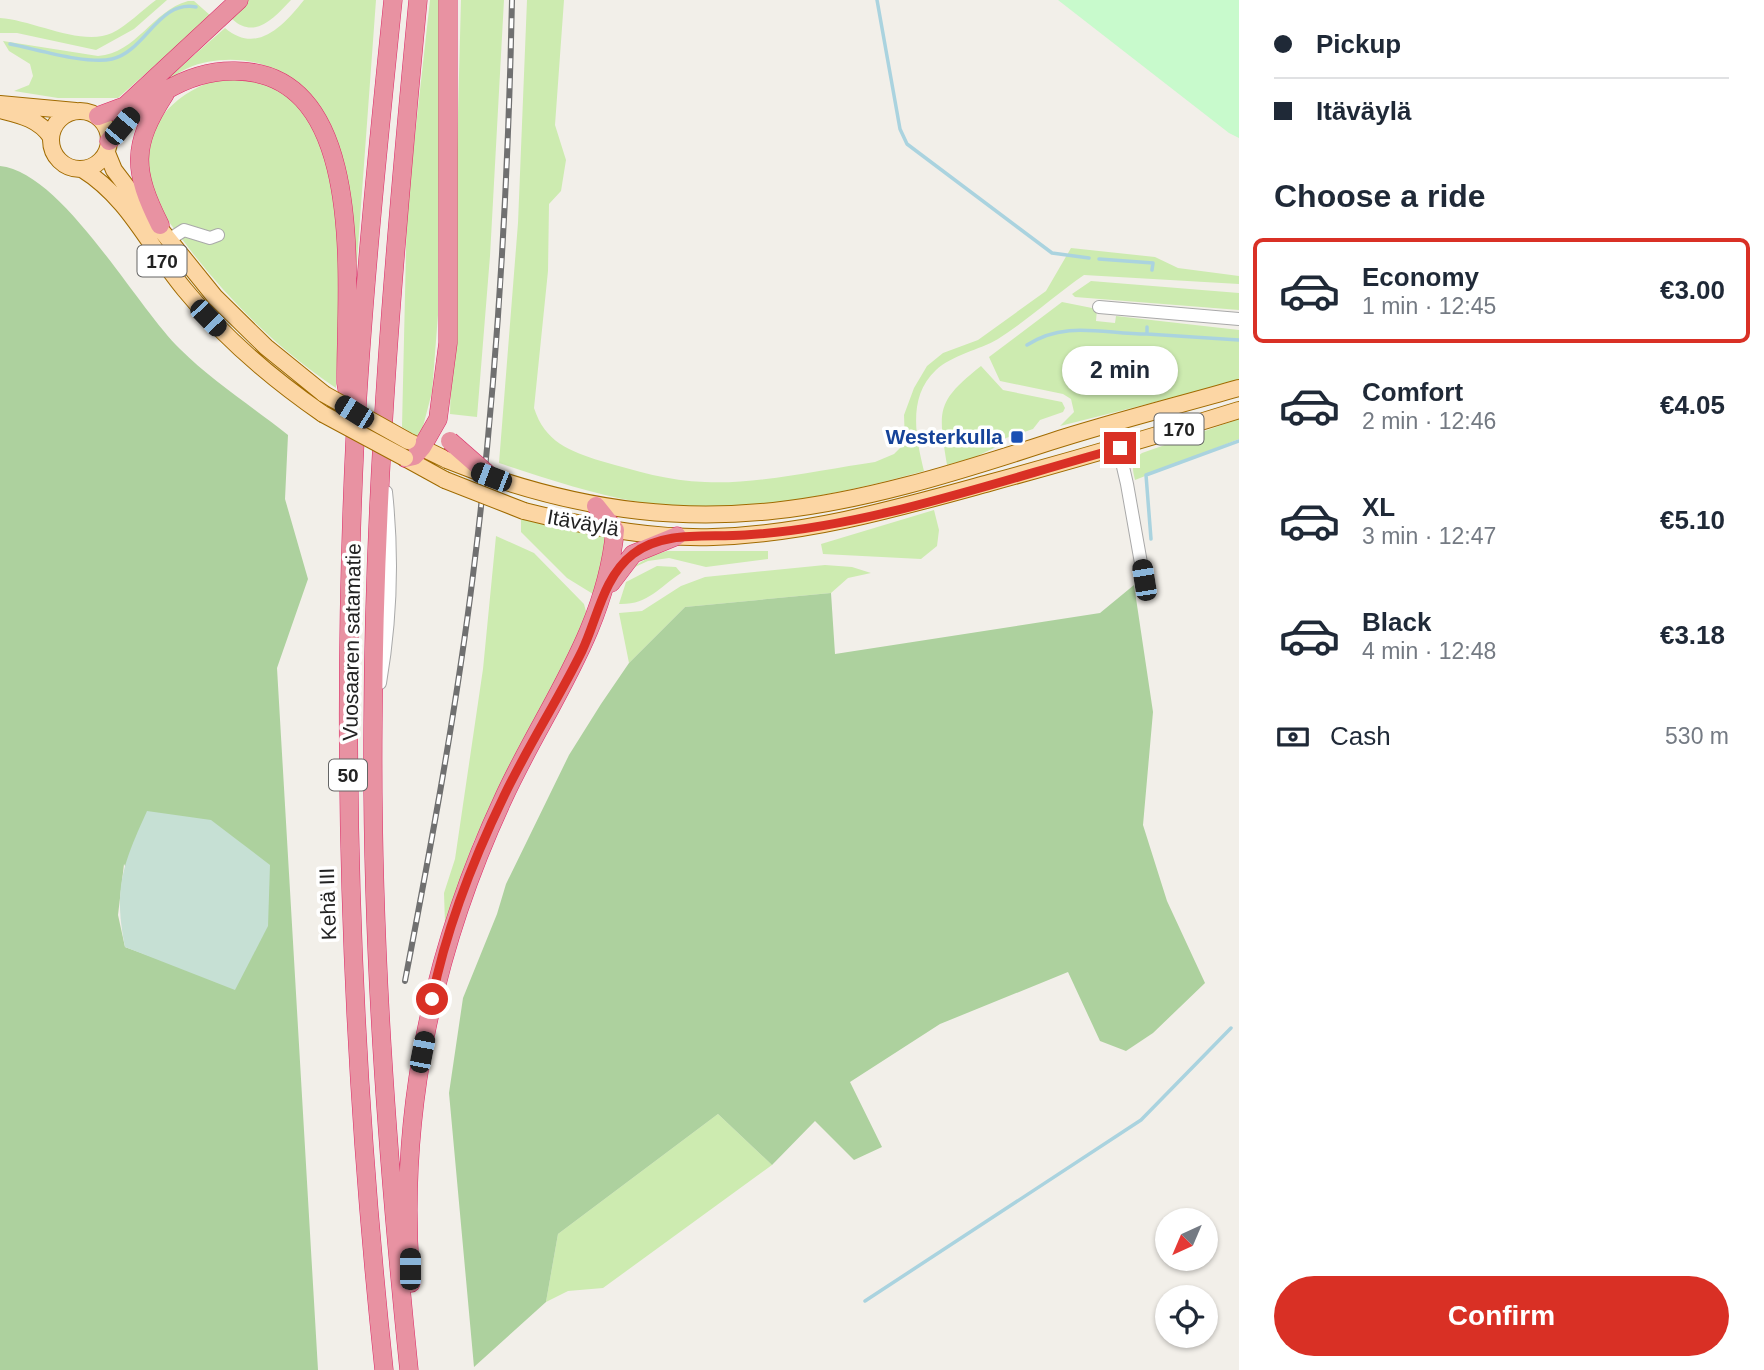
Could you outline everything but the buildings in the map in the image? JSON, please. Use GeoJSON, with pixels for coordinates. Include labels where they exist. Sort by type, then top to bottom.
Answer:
{"type":"FeatureCollection","features":[{"type":"Feature","properties":{"kind":"highway"},"geometry":{"type":"LineString","coordinates":[[98,116],[125,106],[239,0]]}},
{"type":"Feature","properties":{"kind":"highway","name":"Vuosaaren satamatie"},"geometry":{"type":"LineString","coordinates":[[409,1370],[388,1157],[380,1018],[373,725],[380,440],[394,243],[418,0]]}},
{"type":"Feature","properties":{"kind":"highway"},"geometry":{"type":"LineString","coordinates":[[411,449],[438,419],[448,342],[448,0]]}},
{"type":"Feature","properties":{"kind":"highway"},"geometry":{"type":"LineString","coordinates":[[356,436],[392,2]]}},
{"type":"Feature","properties":{"kind":"highway"},"geometry":{"type":"LineString","coordinates":[[108,147],[131,115],[167,91],[209,72],[259,74],[275,79],[297,93],[323,127],[336,158],[341,197],[346,383],[356,436]]}},
{"type":"Feature","properties":{"kind":"highway"},"geometry":{"type":"LineString","coordinates":[[165,232],[144,194],[138,160],[146,127],[167,91]]}},
{"type":"Feature","properties":{"kind":"highway"},"geometry":{"type":"LineString","coordinates":[[438,419],[450,441],[491,477]]}},
{"type":"Feature","properties":{"kind":"highway","name":"Kehä III"},"geometry":{"type":"LineString","coordinates":[[356,436],[350,610],[350,876],[361,1113],[384,1370]]}},
{"type":"Feature","properties":{"kind":"highway"},"geometry":{"type":"LineString","coordinates":[[596,506],[614,530],[603,598]]}},
{"type":"Feature","properties":{"kind":"highway"},"geometry":{"type":"LineString","coordinates":[[415,1370],[418,1358],[410,1269],[413,1114],[438,973],[458,906],[505,795],[584,647],[603,598],[621,566],[633,554],[677,536]]}},
{"type":"Feature","properties":{"kind":"main road"},"geometry":{"type":"LineString","coordinates":[[0,104],[76,111],[98,116],[105,124],[108,147],[92,167],[72,168],[57,158],[51,137],[44,126],[0,110]]}},
{"type":"Feature","properties":{"kind":"main road"},"geometry":{"type":"LineString","coordinates":[[51,137],[57,122],[76,111]]}},
{"type":"Feature","properties":{"kind":"main road","name":"Itäväylä"},"geometry":{"type":"LineString","coordinates":[[108,147],[114,170],[239,321],[324,394],[411,449],[445,480],[524,511],[614,530],[677,536],[755,535],[818,526],[919,503],[1120,448],[1239,410]]}},
{"type":"Feature","properties":{"kind":"main road","name":"Itäväylä"},"geometry":{"type":"LineString","coordinates":[[82,169],[120,198],[184,289],[244,354],[323,414],[491,477],[596,506],[662,514],[710,515],[804,509],[860,499],[1239,388]]}},
{"type":"Feature","properties":{"kind":"street"},"geometry":{"type":"LineString","coordinates":[[165,232],[184,230],[210,238],[218,235]]}},
{"type":"Feature","properties":{"kind":"street"},"geometry":{"type":"LineString","coordinates":[[1099,307],[1239,319]]}},
{"type":"Feature","properties":{"kind":"street"},"geometry":{"type":"LineString","coordinates":[[1113,424],[1120,448],[1144,580]]}},
{"type":"Feature","properties":{"kind":"green space"},"geometry":{"type":"Polygon","coordinates":[[[156,0],[167,0],[134,29],[96,50],[17,33],[0,33],[0,18],[72,35],[100,36],[118,30],[156,0]]]}},
{"type":"Feature","properties":{"kind":"green space"},"geometry":{"type":"Polygon","coordinates":[[[248,0],[291,0],[264,24],[249,27],[232,19],[248,0]]]}},
{"type":"Feature","properties":{"kind":"green space"},"geometry":{"type":"Polygon","coordinates":[[[304,0],[376,0],[356,274],[347,183],[340,153],[330,125],[315,100],[294,80],[257,63],[217,61],[182,71],[144,99],[225,28],[237,36],[259,38],[278,27],[304,0]]]}},
{"type":"Feature","properties":{"kind":"green space"},"geometry":{"type":"Polygon","coordinates":[[[430,0],[440,0],[438,315],[432,392],[420,438],[402,427],[407,207],[430,0]]]}},
{"type":"Feature","properties":{"kind":"green space"},"geometry":{"type":"Polygon","coordinates":[[[461,0],[504,0],[490,256],[477,417],[450,414],[461,0]]]}},
{"type":"Feature","properties":{"kind":"green space"},"geometry":{"type":"Polygon","coordinates":[[[527,0],[564,0],[555,125],[566,160],[561,191],[549,204],[548,271],[534,408],[552,437],[579,453],[653,475],[705,482],[768,479],[875,462],[894,454],[905,443],[904,415],[914,388],[927,366],[943,353],[978,340],[1046,291],[1071,248],[1155,257],[1178,268],[1239,276],[1239,284],[1084,275],[998,339],[950,360],[927,381],[917,405],[916,418],[924,471],[854,489],[783,502],[711,507],[675,506],[604,495],[499,463],[518,223],[527,0]]]}},
{"type":"Feature","properties":{"kind":"green space"},"geometry":{"type":"Polygon","coordinates":[[[1058,0],[1239,0],[1239,138],[1229,133],[1058,0]]]}},
{"type":"Feature","properties":{"kind":"green space"},"geometry":{"type":"Polygon","coordinates":[[[188,1],[194,1],[211,16],[118,98],[58,98],[14,91],[29,85],[33,76],[30,64],[9,51],[3,41],[98,56],[112,53],[134,40],[164,13],[188,1]]]}},
{"type":"Feature","properties":{"kind":"green space"},"geometry":{"type":"Polygon","coordinates":[[[222,78],[259,81],[282,92],[313,123],[324,148],[332,179],[338,252],[336,388],[292,355],[231,299],[172,226],[153,195],[147,154],[159,121],[170,107],[185,95],[222,78]]]}},
{"type":"Feature","properties":{"kind":"green space"},"geometry":{"type":"Polygon","coordinates":[[[0,166],[24,174],[48,191],[96,243],[180,349],[219,383],[288,435],[285,499],[308,579],[277,668],[318,1370],[0,1370],[0,166]],[[124,864],[118,915],[125,947],[180,967],[124,864]]]}},
{"type":"Feature","properties":{"kind":"green space"},"geometry":{"type":"Polygon","coordinates":[[[1091,281],[1239,293],[1239,310],[1075,297],[1072,294],[1091,281]]]}},
{"type":"Feature","properties":{"kind":"green space"},"geometry":{"type":"Polygon","coordinates":[[[1062,302],[1097,309],[1096,321],[1115,323],[1116,316],[1239,330],[1239,381],[1060,426],[1074,412],[1071,399],[1063,394],[1000,381],[989,357],[1062,302]]]}},
{"type":"Feature","properties":{"kind":"green space"},"geometry":{"type":"Polygon","coordinates":[[[981,366],[1003,390],[1062,402],[1065,408],[1063,412],[1040,420],[1033,429],[1003,439],[994,448],[947,465],[942,431],[944,408],[955,389],[981,366]]]}},
{"type":"Feature","properties":{"kind":"green space"},"geometry":{"type":"Polygon","coordinates":[[[1239,419],[1239,439],[1135,480],[1133,465],[1142,453],[1239,419]]]}},
{"type":"Feature","properties":{"kind":"green space"},"geometry":{"type":"Polygon","coordinates":[[[934,510],[939,530],[937,546],[921,559],[823,554],[821,544],[934,510]]]}},
{"type":"Feature","properties":{"kind":"green space"},"geometry":{"type":"Polygon","coordinates":[[[521,518],[605,537],[608,540],[593,594],[567,578],[521,532],[521,518]]]}},
{"type":"Feature","properties":{"kind":"green space"},"geometry":{"type":"Polygon","coordinates":[[[496,536],[534,553],[584,604],[587,615],[539,718],[474,841],[445,924],[444,893],[455,859],[483,669],[496,536]]]}},
{"type":"Feature","properties":{"kind":"green space"},"geometry":{"type":"Polygon","coordinates":[[[667,551],[768,551],[768,559],[706,567],[669,558],[648,561],[626,571],[653,555],[667,551]]]}},
{"type":"Feature","properties":{"kind":"green space"},"geometry":{"type":"Polygon","coordinates":[[[825,565],[852,567],[871,573],[848,578],[831,593],[685,607],[629,663],[619,613],[642,611],[681,586],[705,577],[825,565]]]}},
{"type":"Feature","properties":{"kind":"green space"},"geometry":{"type":"Polygon","coordinates":[[[657,566],[676,567],[681,573],[645,599],[619,604],[626,582],[657,566]]]}},
{"type":"Feature","properties":{"kind":"green space"},"geometry":{"type":"Polygon","coordinates":[[[1134,585],[1153,712],[1143,825],[1167,901],[1205,983],[1153,1033],[1126,1051],[1100,1041],[1068,972],[940,1024],[850,1082],[882,1147],[854,1160],[815,1121],[772,1165],[718,1114],[558,1234],[546,1302],[474,1367],[449,1093],[463,998],[497,914],[506,884],[569,755],[629,663],[685,607],[831,593],[835,654],[1100,613],[1134,585]]]}},
{"type":"Feature","properties":{"kind":"green space"},"geometry":{"type":"Polygon","coordinates":[[[147,811],[211,820],[270,865],[268,926],[235,990],[125,947],[120,908],[122,877],[147,811]]]}},
{"type":"Feature","properties":{"kind":"green space"},"geometry":{"type":"Polygon","coordinates":[[[718,1114],[772,1165],[603,1288],[568,1291],[546,1302],[558,1234],[718,1114]]]}},
{"type":"Feature","properties":{"kind":"waterway"},"geometry":{"type":"LineString","coordinates":[[877,0],[900,129],[907,144],[1052,253],[1089,258]]}},
{"type":"Feature","properties":{"kind":"waterway"},"geometry":{"type":"LineString","coordinates":[[10,44],[89,60],[112,59],[134,47],[172,11],[183,7],[196,7]]}},
{"type":"Feature","properties":{"kind":"waterway"},"geometry":{"type":"LineString","coordinates":[[1099,259],[1153,263],[1152,270]]}},
{"type":"Feature","properties":{"kind":"waterway"},"geometry":{"type":"LineString","coordinates":[[1147,327],[1147,334],[1239,340]]}},
{"type":"Feature","properties":{"kind":"waterway"},"geometry":{"type":"LineString","coordinates":[[1027,345],[1041,337],[1070,331],[1147,334]]}},
{"type":"Feature","properties":{"kind":"waterway"},"geometry":{"type":"LineString","coordinates":[[1151,539],[1146,475],[1239,441]]}},
{"type":"Feature","properties":{"kind":"waterway"},"geometry":{"type":"LineString","coordinates":[[865,1301],[1141,1120],[1231,1028]]}},
{"type":"Feature","properties":{"kind":"railway"},"geometry":{"type":"LineString","coordinates":[[405,981],[451,728],[489,432],[508,144],[512,0]]}},
{"type":"Feature","properties":{"kind":"place","name":"Westerkulla"},"geometry":{"type":"Point","coordinates":[1017,437]}},
{"type":"Feature","properties":{"kind":"route"},"geometry":{"type":"LineString","coordinates":[[432,999],[458,906],[486,837],[530,746],[575,666],[603,598],[621,566],[633,554],[677,536],[755,535],[863,517],[1120,448]]}}]}
